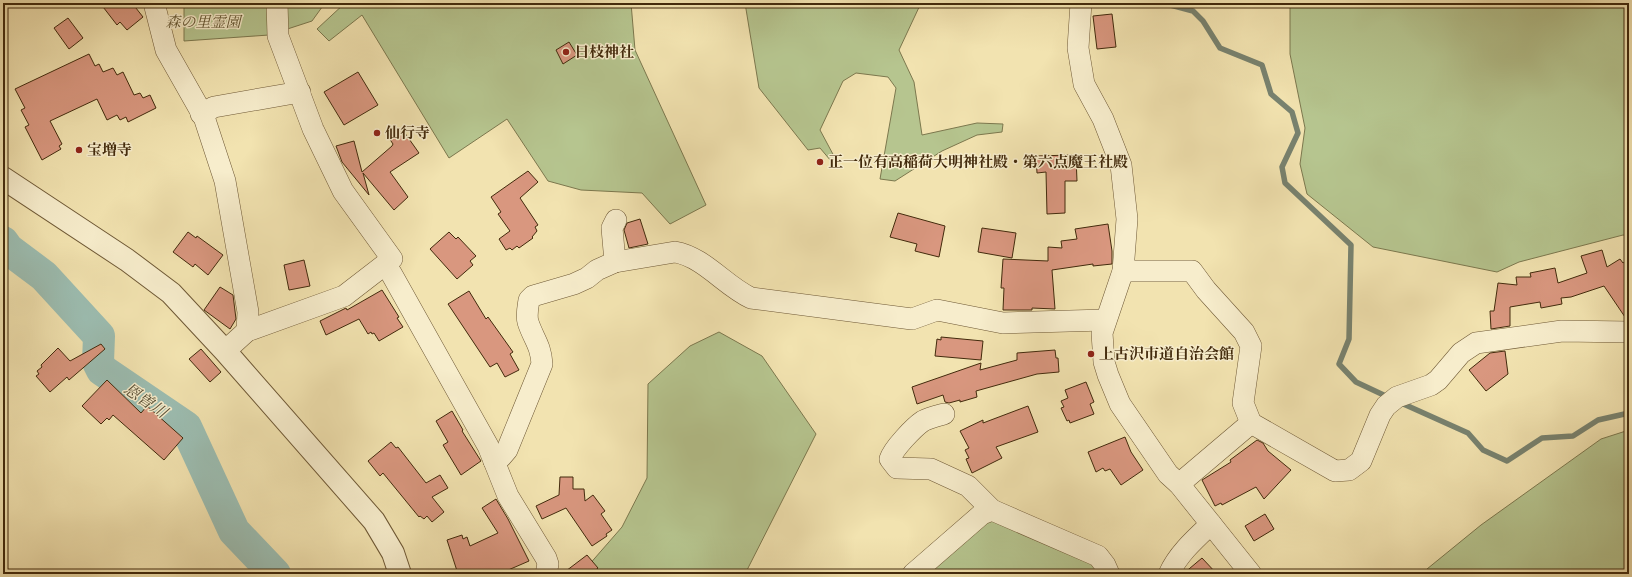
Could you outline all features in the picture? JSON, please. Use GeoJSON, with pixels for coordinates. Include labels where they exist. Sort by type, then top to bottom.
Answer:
{"type":"FeatureCollection","features":[{"type":"Feature","properties":{"kind":"street"},"geometry":{"type":"LineString","coordinates":[[154,3],[166,50],[204,117],[226,181],[248,312],[247,331]]}},
{"type":"Feature","properties":{"kind":"street"},"geometry":{"type":"LineString","coordinates":[[226,351],[247,331],[344,296],[392,259],[343,191],[313,129],[278,36],[277,3]]}},
{"type":"Feature","properties":{"kind":"street"},"geometry":{"type":"LineString","coordinates":[[1081,3],[1078,48],[1084,84],[1103,119],[1121,165],[1127,219],[1123,271],[1105,320],[1102,333],[1104,362],[1120,404],[1168,474],[1179,484],[1251,574]]}},
{"type":"Feature","properties":{"kind":"street"},"geometry":{"type":"LineString","coordinates":[[201,114],[214,107],[300,92]]}},
{"type":"Feature","properties":{"kind":"street"},"geometry":{"type":"LineString","coordinates":[[3,178],[127,260],[171,293],[226,351],[374,520],[393,553],[400,574]]}},
{"type":"Feature","properties":{"kind":"street"},"geometry":{"type":"LineString","coordinates":[[615,262],[612,224],[616,220]]}},
{"type":"Feature","properties":{"kind":"street"},"geometry":{"type":"LineString","coordinates":[[494,461],[501,457],[507,450],[542,364],[539,345],[528,322],[527,315],[529,300],[533,296],[574,284],[587,278],[597,270],[615,262],[675,252],[682,253],[699,262],[741,294],[751,298],[912,319],[937,310],[1003,323],[1105,320]]}},
{"type":"Feature","properties":{"kind":"street"},"geometry":{"type":"LineString","coordinates":[[385,265],[391,273],[488,446],[508,496],[546,558],[548,564],[546,574]]}},
{"type":"Feature","properties":{"kind":"street"},"geometry":{"type":"LineString","coordinates":[[1123,271],[1192,271],[1206,290],[1244,332],[1250,346],[1243,403],[1251,423],[1335,470],[1343,471],[1356,467],[1361,462],[1380,415],[1391,402],[1431,385],[1438,380],[1461,353],[1476,343],[1562,332],[1629,332]]}},
{"type":"Feature","properties":{"kind":"street"},"geometry":{"type":"LineString","coordinates":[[944,414],[923,421],[901,442],[890,459],[897,468],[931,469],[968,486],[992,510],[1098,556],[1105,565],[1109,574]]}},
{"type":"Feature","properties":{"kind":"street"},"geometry":{"type":"LineString","coordinates":[[1179,484],[1251,423]]}},
{"type":"Feature","properties":{"kind":"street"},"geometry":{"type":"LineString","coordinates":[[913,574],[982,514],[992,510]]}},
{"type":"Feature","properties":{"kind":"street"},"geometry":{"type":"LineString","coordinates":[[1169,574],[1175,562],[1211,524]]}},
{"type":"Feature","properties":{"kind":"green space","name":"森の里霊園"},"geometry":{"type":"Polygon","coordinates":[[[184,3],[325,3],[312,21],[269,35],[184,41],[184,3]]]}},
{"type":"Feature","properties":{"kind":"green space"},"geometry":{"type":"Polygon","coordinates":[[[345,3],[631,3],[635,50],[706,205],[670,224],[642,193],[581,190],[548,181],[507,119],[449,158],[362,15],[329,41],[317,29],[345,3]]]}},
{"type":"Feature","properties":{"kind":"green space"},"geometry":{"type":"Polygon","coordinates":[[[745,3],[921,3],[899,50],[914,82],[922,135],[977,123],[1003,124],[1002,132],[977,135],[942,151],[895,181],[880,179],[896,88],[888,77],[856,73],[843,81],[820,130],[835,158],[831,161],[820,148],[808,150],[759,88],[745,3]]]}},
{"type":"Feature","properties":{"kind":"green space"},"geometry":{"type":"Polygon","coordinates":[[[1290,3],[1629,3],[1629,236],[1623,235],[1519,262],[1497,272],[1373,247],[1307,194],[1300,164],[1305,128],[1290,54],[1290,3]]]}},
{"type":"Feature","properties":{"kind":"green space"},"geometry":{"type":"Polygon","coordinates":[[[719,332],[762,356],[816,434],[745,574],[581,574],[622,527],[647,478],[648,384],[690,346],[719,332]]]}},
{"type":"Feature","properties":{"kind":"green space"},"geometry":{"type":"Polygon","coordinates":[[[1629,430],[1629,574],[1428,574],[1427,569],[1481,525],[1601,439],[1629,430]]]}},
{"type":"Feature","properties":{"kind":"green space"},"geometry":{"type":"Polygon","coordinates":[[[997,518],[1094,564],[1099,574],[921,574],[988,521],[997,518]]]}},
{"type":"Feature","properties":{"kind":"building"},"geometry":{"type":"Polygon","coordinates":[[[100,3],[132,3],[143,17],[127,30],[120,22],[117,25],[100,3]]]}},
{"type":"Feature","properties":{"kind":"building"},"geometry":{"type":"Polygon","coordinates":[[[1112,14],[1116,47],[1097,49],[1093,16],[1112,14]]]}},
{"type":"Feature","properties":{"kind":"building"},"geometry":{"type":"Polygon","coordinates":[[[68,18],[83,38],[69,49],[54,28],[68,18]]]}},
{"type":"Feature","properties":{"kind":"building","name":"日枝神社"},"geometry":{"type":"Polygon","coordinates":[[[569,42],[577,55],[563,64],[556,50],[569,42]]]}},
{"type":"Feature","properties":{"kind":"building"},"geometry":{"type":"Polygon","coordinates":[[[89,54],[95,66],[99,64],[103,72],[113,68],[117,75],[123,72],[134,95],[140,93],[143,98],[150,95],[156,108],[128,122],[126,117],[120,120],[117,115],[107,120],[97,99],[50,121],[62,144],[59,146],[61,149],[42,160],[25,127],[29,125],[21,110],[25,108],[15,89],[89,54]]]}},
{"type":"Feature","properties":{"kind":"building"},"geometry":{"type":"Polygon","coordinates":[[[358,72],[378,105],[344,125],[324,92],[358,72]]]}},
{"type":"Feature","properties":{"kind":"building"},"geometry":{"type":"Polygon","coordinates":[[[402,129],[419,153],[390,172],[408,197],[394,210],[363,173],[369,195],[342,162],[336,146],[354,141],[362,172],[392,146],[393,144],[389,138],[402,129]]]}},
{"type":"Feature","properties":{"kind":"building"},"geometry":{"type":"Polygon","coordinates":[[[1072,155],[1073,157],[1076,157],[1077,181],[1065,181],[1065,213],[1047,214],[1046,172],[1037,173],[1036,156],[1072,155]]]}},
{"type":"Feature","properties":{"kind":"building"},"geometry":{"type":"Polygon","coordinates":[[[528,171],[538,182],[520,198],[538,225],[535,227],[537,231],[532,237],[533,238],[519,248],[517,246],[512,250],[510,248],[506,250],[499,239],[510,231],[498,214],[501,212],[491,197],[528,171]]]}},
{"type":"Feature","properties":{"kind":"building"},"geometry":{"type":"Polygon","coordinates":[[[898,213],[945,226],[939,257],[915,251],[917,244],[890,237],[898,213]]]}},
{"type":"Feature","properties":{"kind":"building"},"geometry":{"type":"Polygon","coordinates":[[[640,219],[648,244],[629,248],[624,230],[627,223],[640,219]]]}},
{"type":"Feature","properties":{"kind":"building"},"geometry":{"type":"Polygon","coordinates":[[[1108,224],[1112,251],[1112,264],[1093,266],[1093,264],[1052,270],[1055,309],[1032,308],[1032,310],[1003,310],[1004,288],[1001,288],[1003,259],[1048,261],[1048,247],[1062,248],[1061,241],[1077,239],[1075,229],[1108,224]]]}},
{"type":"Feature","properties":{"kind":"building"},"geometry":{"type":"Polygon","coordinates":[[[982,228],[1016,233],[1012,258],[978,252],[982,228]]]}},
{"type":"Feature","properties":{"kind":"building"},"geometry":{"type":"Polygon","coordinates":[[[188,232],[196,238],[197,236],[223,255],[208,275],[195,264],[193,267],[173,252],[188,232]]]}},
{"type":"Feature","properties":{"kind":"building"},"geometry":{"type":"Polygon","coordinates":[[[449,232],[456,239],[458,237],[476,256],[470,261],[473,265],[457,279],[430,249],[449,232]]]}},
{"type":"Feature","properties":{"kind":"building"},"geometry":{"type":"Polygon","coordinates":[[[1602,250],[1607,267],[1620,259],[1623,263],[1629,259],[1629,320],[1627,320],[1604,286],[1571,297],[1561,298],[1562,304],[1541,308],[1540,302],[1510,307],[1510,326],[1491,329],[1490,311],[1494,311],[1498,283],[1517,285],[1516,277],[1531,277],[1530,273],[1555,268],[1558,283],[1587,273],[1581,256],[1602,250]]]}},
{"type":"Feature","properties":{"kind":"building"},"geometry":{"type":"Polygon","coordinates":[[[304,260],[310,286],[289,290],[284,265],[304,260]]]}},
{"type":"Feature","properties":{"kind":"building"},"geometry":{"type":"Polygon","coordinates":[[[220,287],[233,295],[236,319],[230,329],[204,310],[220,287]]]}},
{"type":"Feature","properties":{"kind":"building"},"geometry":{"type":"Polygon","coordinates":[[[382,290],[399,317],[397,318],[403,327],[379,341],[374,333],[372,334],[371,332],[368,334],[359,319],[326,335],[320,321],[346,308],[347,310],[382,290]]]}},
{"type":"Feature","properties":{"kind":"building"},"geometry":{"type":"Polygon","coordinates":[[[469,291],[486,319],[488,317],[513,352],[510,354],[519,370],[505,377],[497,363],[490,367],[448,304],[469,291]]]}},
{"type":"Feature","properties":{"kind":"building"},"geometry":{"type":"Polygon","coordinates":[[[941,337],[983,341],[981,360],[935,356],[937,339],[941,340],[941,337]]]}},
{"type":"Feature","properties":{"kind":"building"},"geometry":{"type":"Polygon","coordinates":[[[101,344],[105,349],[69,380],[67,377],[50,392],[36,376],[39,374],[37,371],[42,367],[41,365],[58,348],[70,361],[101,344]]]}},
{"type":"Feature","properties":{"kind":"building"},"geometry":{"type":"Polygon","coordinates":[[[201,349],[221,372],[210,382],[189,359],[201,349]]]}},
{"type":"Feature","properties":{"kind":"building"},"geometry":{"type":"Polygon","coordinates":[[[1055,350],[1056,358],[1058,358],[1059,372],[1037,374],[976,391],[977,397],[960,402],[960,400],[949,403],[945,402],[943,395],[917,404],[912,387],[981,363],[980,370],[1017,360],[1017,353],[1055,350]]]}},
{"type":"Feature","properties":{"kind":"building"},"geometry":{"type":"Polygon","coordinates":[[[1505,351],[1508,374],[1486,391],[1469,370],[1490,353],[1505,351]]]}},
{"type":"Feature","properties":{"kind":"building"},"geometry":{"type":"Polygon","coordinates":[[[107,380],[141,413],[147,406],[183,438],[164,460],[113,415],[109,420],[107,418],[101,424],[82,406],[107,380]]]}},
{"type":"Feature","properties":{"kind":"building"},"geometry":{"type":"Polygon","coordinates":[[[1086,382],[1094,402],[1090,404],[1094,414],[1070,423],[1069,420],[1067,421],[1061,408],[1064,407],[1061,401],[1068,398],[1065,390],[1086,382]]]}},
{"type":"Feature","properties":{"kind":"building"},"geometry":{"type":"Polygon","coordinates":[[[1028,406],[1038,432],[996,447],[1002,458],[972,473],[966,459],[969,458],[965,450],[969,448],[960,431],[983,420],[983,423],[1028,406]]]}},
{"type":"Feature","properties":{"kind":"building"},"geometry":{"type":"Polygon","coordinates":[[[452,411],[463,430],[462,431],[481,461],[461,475],[443,445],[448,442],[436,421],[452,411]]]}},
{"type":"Feature","properties":{"kind":"building"},"geometry":{"type":"Polygon","coordinates":[[[1125,437],[1131,452],[1143,470],[1121,485],[1110,469],[1105,471],[1103,468],[1096,472],[1088,452],[1125,437]]]}},
{"type":"Feature","properties":{"kind":"building"},"geometry":{"type":"Polygon","coordinates":[[[1257,440],[1263,443],[1268,451],[1291,470],[1264,499],[1256,487],[1222,505],[1221,503],[1215,506],[1202,480],[1231,462],[1230,460],[1257,440]]]}},
{"type":"Feature","properties":{"kind":"building"},"geometry":{"type":"Polygon","coordinates":[[[391,442],[396,448],[398,447],[426,483],[440,475],[448,488],[432,497],[444,512],[432,522],[427,516],[424,519],[420,516],[419,517],[383,473],[380,476],[368,461],[391,442]]]}},
{"type":"Feature","properties":{"kind":"building"},"geometry":{"type":"Polygon","coordinates":[[[560,477],[573,477],[573,489],[584,489],[585,501],[593,495],[605,511],[601,514],[612,530],[606,534],[607,536],[592,546],[566,508],[542,519],[536,506],[559,495],[560,477]]]}},
{"type":"Feature","properties":{"kind":"building"},"geometry":{"type":"Polygon","coordinates":[[[496,499],[529,561],[499,574],[458,574],[447,540],[462,535],[463,539],[467,537],[470,546],[498,533],[482,508],[496,499]]]}},
{"type":"Feature","properties":{"kind":"building"},"geometry":{"type":"Polygon","coordinates":[[[1265,514],[1274,529],[1254,541],[1245,526],[1265,514]]]}},
{"type":"Feature","properties":{"kind":"building"},"geometry":{"type":"Polygon","coordinates":[[[587,555],[598,568],[591,574],[562,574],[587,555]]]}},
{"type":"Feature","properties":{"kind":"building"},"geometry":{"type":"Polygon","coordinates":[[[1202,558],[1217,574],[1183,574],[1202,558]]]}},
{"type":"Feature","properties":{"kind":"waterway"},"geometry":{"type":"LineString","coordinates":[[1163,3],[1193,11],[1203,21],[1220,48],[1262,65],[1271,94],[1292,112],[1298,133],[1282,167],[1285,183],[1351,245],[1349,339],[1339,364],[1356,382],[1390,398]]}},
{"type":"Feature","properties":{"kind":"waterway","name":"恩曽川"},"geometry":{"type":"LineString","coordinates":[[3,242],[8,249],[44,276],[99,336],[98,362],[102,370],[186,427],[234,531],[275,574]]}},
{"type":"Feature","properties":{"kind":"waterway"},"geometry":{"type":"LineString","coordinates":[[1399,402],[1468,433],[1483,450],[1507,461],[1542,438],[1573,436],[1598,420],[1629,413]]}},
{"type":"Feature","properties":{"kind":"place","name":"日枝神社"},"geometry":{"type":"Point","coordinates":[566,52]}},
{"type":"Feature","properties":{"kind":"place","name":"仙行寺"},"geometry":{"type":"Point","coordinates":[377,133]}},
{"type":"Feature","properties":{"kind":"place","name":"宝増寺"},"geometry":{"type":"Point","coordinates":[79,150]}},
{"type":"Feature","properties":{"kind":"place","name":"正一位有高稲荷大明神社殿・第六点魔王社殿"},"geometry":{"type":"Point","coordinates":[820,162]}},
{"type":"Feature","properties":{"kind":"place","name":"上古沢市道自治会館"},"geometry":{"type":"Point","coordinates":[1091,354]}}]}
